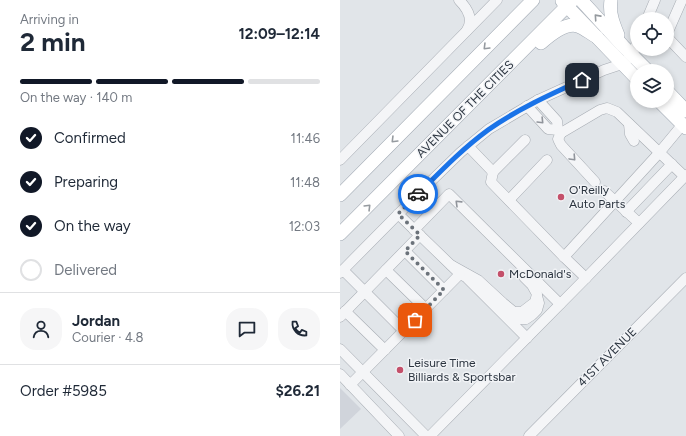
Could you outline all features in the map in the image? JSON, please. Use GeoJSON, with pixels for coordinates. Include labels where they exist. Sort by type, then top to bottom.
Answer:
{"type":"FeatureCollection","features":[{"type":"Feature","properties":{"kind":"main road"},"geometry":{"type":"LineString","coordinates":[[507,26],[524,0]]}},
{"type":"Feature","properties":{"kind":"main road"},"geometry":{"type":"LineString","coordinates":[[340,195],[533,0]]}},
{"type":"Feature","properties":{"kind":"main road"},"geometry":{"type":"LineString","coordinates":[[581,0],[630,47]]}},
{"type":"Feature","properties":{"kind":"main road"},"geometry":{"type":"LineString","coordinates":[[611,0],[611,19],[630,47]]}},
{"type":"Feature","properties":{"kind":"main road"},"geometry":{"type":"LineString","coordinates":[[567,2],[630,72]]}},
{"type":"Feature","properties":{"kind":"main road","name":"AVENUE OF THE CITIES"},"geometry":{"type":"LineString","coordinates":[[340,234],[434,140],[567,2]]}},
{"type":"Feature","properties":{"kind":"main road"},"geometry":{"type":"LineString","coordinates":[[434,140],[494,91],[550,35],[562,28],[572,25],[578,26],[597,37]]}},
{"type":"Feature","properties":{"kind":"main road"},"geometry":{"type":"LineString","coordinates":[[674,97],[684,105]]}},
{"type":"Feature","properties":{"kind":"main road"},"geometry":{"type":"LineString","coordinates":[[666,108],[684,126]]}},
{"type":"Feature","properties":{"kind":"street"},"geometry":{"type":"LineString","coordinates":[[459,0],[468,10],[470,20],[469,27],[466,32]]}},
{"type":"Feature","properties":{"kind":"street"},"geometry":{"type":"LineString","coordinates":[[342,153],[497,0]]}},
{"type":"Feature","properties":{"kind":"street"},"geometry":{"type":"LineString","coordinates":[[650,12],[655,0]]}},
{"type":"Feature","properties":{"kind":"street"},"geometry":{"type":"LineString","coordinates":[[674,19],[682,0]]}},
{"type":"Feature","properties":{"kind":"street"},"geometry":{"type":"LineString","coordinates":[[674,43],[686,57]]}},
{"type":"Feature","properties":{"kind":"street"},"geometry":{"type":"LineString","coordinates":[[404,331],[365,292],[341,271],[426,186],[468,146],[489,129],[538,100],[622,64],[630,50]]}},
{"type":"Feature","properties":{"kind":"street"},"geometry":{"type":"LineString","coordinates":[[538,100],[557,121],[559,131],[558,139],[561,145],[595,182]]}},
{"type":"Feature","properties":{"kind":"street"},"geometry":{"type":"LineString","coordinates":[[430,436],[685,176],[659,153],[618,112],[607,108],[600,110],[559,131],[548,129],[527,106]]}},
{"type":"Feature","properties":{"kind":"street"},"geometry":{"type":"LineString","coordinates":[[629,124],[630,134],[636,143],[652,145]]}},
{"type":"Feature","properties":{"kind":"street"},"geometry":{"type":"LineString","coordinates":[[564,257],[684,126]]}},
{"type":"Feature","properties":{"kind":"street"},"geometry":{"type":"LineString","coordinates":[[525,140],[493,172],[491,182],[586,278]]}},
{"type":"Feature","properties":{"kind":"street"},"geometry":{"type":"LineString","coordinates":[[468,146],[493,172]]}},
{"type":"Feature","properties":{"kind":"street"},"geometry":{"type":"LineString","coordinates":[[509,200],[547,160]]}},
{"type":"Feature","properties":{"kind":"street"},"geometry":{"type":"LineString","coordinates":[[626,212],[672,164]]}},
{"type":"Feature","properties":{"kind":"street"},"geometry":{"type":"LineString","coordinates":[[604,191],[639,224]]}},
{"type":"Feature","properties":{"kind":"street"},"geometry":{"type":"LineString","coordinates":[[384,350],[343,314],[405,251],[417,232],[449,194],[560,304]]}},
{"type":"Feature","properties":{"kind":"street"},"geometry":{"type":"LineString","coordinates":[[398,214],[451,266],[466,277],[526,338]]}},
{"type":"Feature","properties":{"kind":"street"},"geometry":{"type":"LineString","coordinates":[[451,266],[478,280],[514,312],[522,312],[535,302],[536,294],[532,285],[490,242],[486,230]]}},
{"type":"Feature","properties":{"kind":"street"},"geometry":{"type":"LineString","coordinates":[[405,251],[444,290]]}},
{"type":"Feature","properties":{"kind":"street"},"geometry":{"type":"LineString","coordinates":[[386,270],[426,309]]}},
{"type":"Feature","properties":{"kind":"street"},"geometry":{"type":"LineString","coordinates":[[350,385],[460,274]]}},
{"type":"Feature","properties":{"kind":"street","name":"41ST AVENUE"},"geometry":{"type":"LineString","coordinates":[[529,436],[686,278]]}},
{"type":"Feature","properties":{"kind":"street"},"geometry":{"type":"LineString","coordinates":[[340,349],[426,436]]}},
{"type":"Feature","properties":{"kind":"street"},"geometry":{"type":"LineString","coordinates":[[340,374],[399,436]]}},
{"type":"Feature","properties":{"kind":"shaded area"},"geometry":{"type":"Polygon","coordinates":[[[340,388],[361,409],[340,429],[340,388]]]}},
{"type":"Feature","properties":{"kind":"way so far"},"geometry":{"type":"LineString","coordinates":[[415,320],[444,290],[405,251],[420,235],[398,214],[418,194]]}},
{"type":"Feature","properties":{"kind":"place","name":"O'Reilly Auto Parts"},"geometry":{"type":"Point","coordinates":[561,197]}},
{"type":"Feature","properties":{"kind":"place","name":"McDonald's"},"geometry":{"type":"Point","coordinates":[501,274]}},
{"type":"Feature","properties":{"kind":"place","name":"Leisure Time Billiards & Sportsbar"},"geometry":{"type":"Point","coordinates":[400,370]}},
{"type":"Feature","properties":{"kind":"route"},"geometry":{"type":"LineString","coordinates":[[418,194],[461,152],[489,129],[538,100],[582,80]]}}]}
